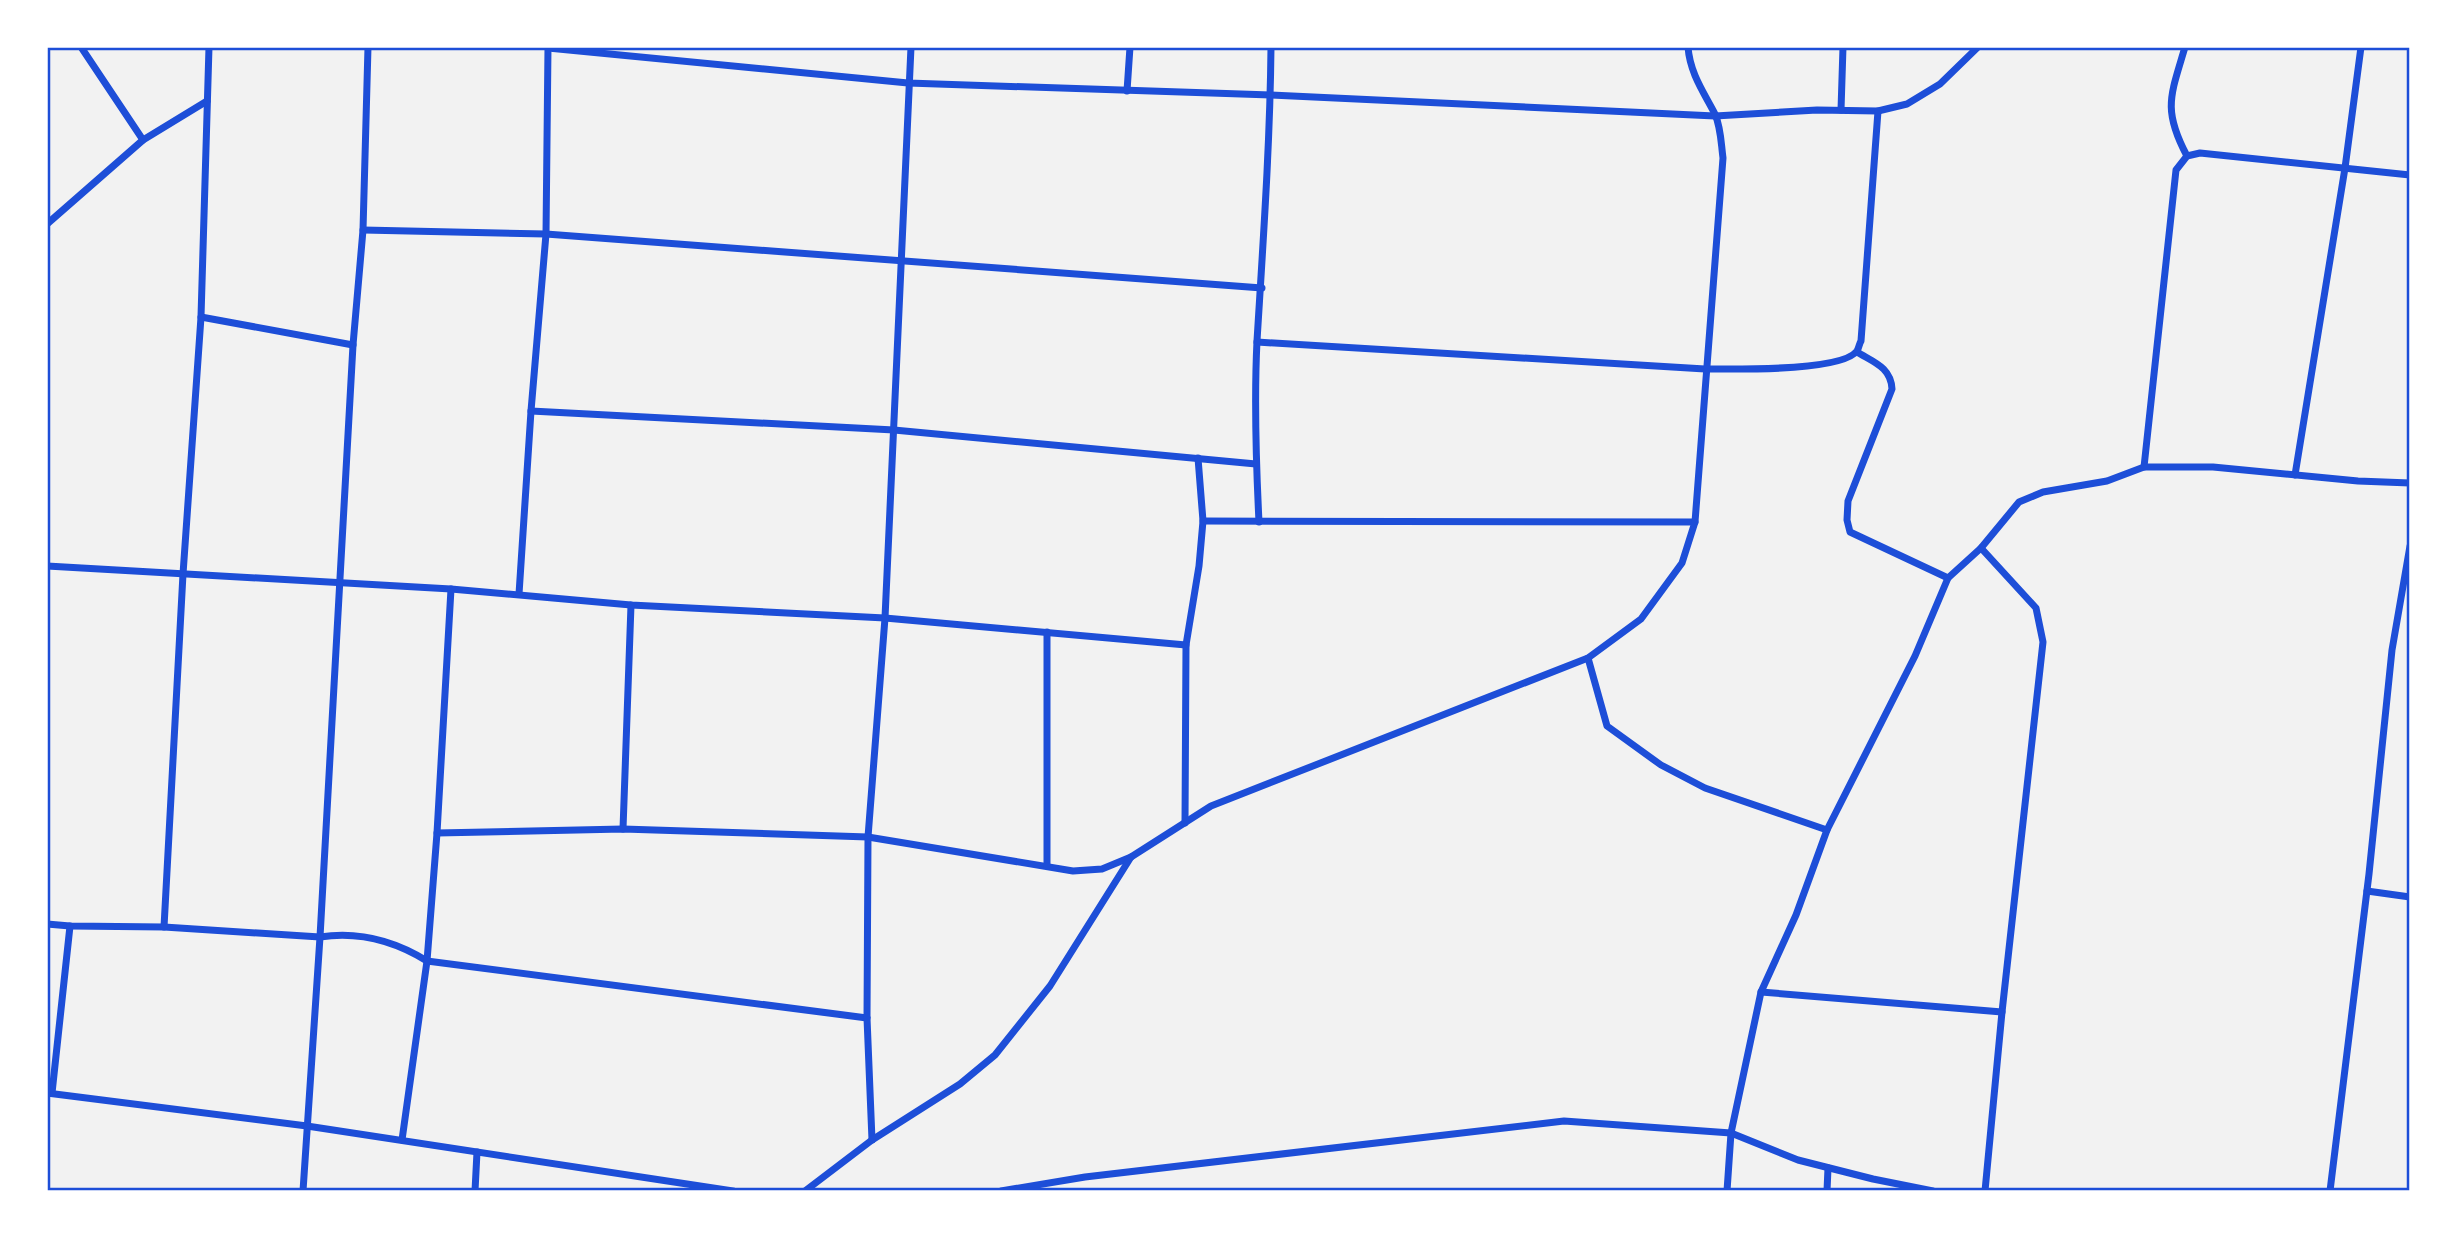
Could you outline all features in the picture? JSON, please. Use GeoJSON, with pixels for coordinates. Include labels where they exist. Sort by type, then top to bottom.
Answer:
{"type":"FeatureCollection","features":[{"type":"Feature","properties":{"kind":"street"},"geometry":{"type":"LineString","coordinates":[[81,47],[143,140]]}},
{"type":"Feature","properties":{"kind":"street"},"geometry":{"type":"LineString","coordinates":[[164,927],[183,574],[201,317],[209,47]]}},
{"type":"Feature","properties":{"kind":"street"},"geometry":{"type":"LineString","coordinates":[[303,1191],[353,345],[363,230],[368,47]]}},
{"type":"Feature","properties":{"kind":"street"},"geometry":{"type":"LineString","coordinates":[[872,1140],[867,1018],[868,837],[885,618],[911,47]]}},
{"type":"Feature","properties":{"kind":"street"},"geometry":{"type":"LineString","coordinates":[[1127,90],[1130,47]]}},
{"type":"Feature","properties":{"kind":"street"},"geometry":{"type":"LineString","coordinates":[[1259,522],[1256,464],[1257,342],[1262,288],[1271,47]]}},
{"type":"Feature","properties":{"kind":"street"},"geometry":{"type":"LineString","coordinates":[[437,833],[623,830],[868,837],[1073,871],[1102,869],[1131,856],[1211,806],[1588,658],[1641,619],[1682,563],[1695,522],[1723,158],[1716,116],[1696,81],[1689,63],[1688,47]]}},
{"type":"Feature","properties":{"kind":"street"},"geometry":{"type":"LineString","coordinates":[[1841,110],[1843,47]]}},
{"type":"Feature","properties":{"kind":"street"},"geometry":{"type":"LineString","coordinates":[[519,594],[546,233],[548,48],[908,83],[1270,95],[1716,116],[1841,110],[1878,111],[1908,104],[1940,84],[1978,47]]}},
{"type":"Feature","properties":{"kind":"street"},"geometry":{"type":"LineString","coordinates":[[2185,47],[2170,98],[2175,132],[2187,156]]}},
{"type":"Feature","properties":{"kind":"street"},"geometry":{"type":"LineString","coordinates":[[2295,475],[2345,168],[2361,47]]}},
{"type":"Feature","properties":{"kind":"street"},"geometry":{"type":"LineString","coordinates":[[47,224],[143,140],[207,100]]}},
{"type":"Feature","properties":{"kind":"street"},"geometry":{"type":"LineString","coordinates":[[1257,342],[1705,369],[1778,370],[1846,359],[1857,352],[1860,341],[1878,111]]}},
{"type":"Feature","properties":{"kind":"street"},"geometry":{"type":"LineString","coordinates":[[2144,467],[2176,170],[2187,156],[2200,153],[2410,175]]}},
{"type":"Feature","properties":{"kind":"street"},"geometry":{"type":"LineString","coordinates":[[363,230],[546,233],[1262,288]]}},
{"type":"Feature","properties":{"kind":"street"},"geometry":{"type":"LineString","coordinates":[[201,317],[353,345]]}},
{"type":"Feature","properties":{"kind":"street"},"geometry":{"type":"LineString","coordinates":[[1857,352],[1886,370],[1892,379],[1892,388],[1848,501],[1847,520],[1850,532],[1948,578]]}},
{"type":"Feature","properties":{"kind":"street"},"geometry":{"type":"LineString","coordinates":[[531,411],[894,430],[1256,464]]}},
{"type":"Feature","properties":{"kind":"street"},"geometry":{"type":"LineString","coordinates":[[1185,823],[1186,645],[1199,566],[1203,521],[1198,458]]}},
{"type":"Feature","properties":{"kind":"street"},"geometry":{"type":"LineString","coordinates":[[1727,1191],[1731,1133],[1761,992],[1796,915],[1827,830],[1915,656],[1948,578],[1981,548],[2018,502],[2043,492],[2107,481],[2144,467],[2213,467],[2410,483]]}},
{"type":"Feature","properties":{"kind":"street"},"geometry":{"type":"LineString","coordinates":[[1203,521],[1695,522]]}},
{"type":"Feature","properties":{"kind":"street"},"geometry":{"type":"LineString","coordinates":[[2330,1191],[2367,891],[2392,650],[2410,546]]}},
{"type":"Feature","properties":{"kind":"street"},"geometry":{"type":"LineString","coordinates":[[1981,548],[2036,608],[2043,642],[1985,1191]]}},
{"type":"Feature","properties":{"kind":"street"},"geometry":{"type":"LineString","coordinates":[[47,566],[451,589],[631,605],[885,618],[1186,645]]}},
{"type":"Feature","properties":{"kind":"street"},"geometry":{"type":"LineString","coordinates":[[402,1140],[426,961],[437,833],[451,589]]}},
{"type":"Feature","properties":{"kind":"street"},"geometry":{"type":"LineString","coordinates":[[623,830],[631,605]]}},
{"type":"Feature","properties":{"kind":"street"},"geometry":{"type":"LineString","coordinates":[[1047,632],[1047,866]]}},
{"type":"Feature","properties":{"kind":"street"},"geometry":{"type":"LineString","coordinates":[[1588,658],[1607,726],[1661,765],[1705,788],[1827,830]]}},
{"type":"Feature","properties":{"kind":"street"},"geometry":{"type":"LineString","coordinates":[[805,1191],[872,1140],[960,1084],[995,1055],[1051,986],[1131,856]]}},
{"type":"Feature","properties":{"kind":"street"},"geometry":{"type":"LineString","coordinates":[[2367,891],[2410,897]]}},
{"type":"Feature","properties":{"kind":"street"},"geometry":{"type":"LineString","coordinates":[[47,924],[164,927],[320,937],[340,934],[369,936],[404,947],[426,961],[867,1018]]}},
{"type":"Feature","properties":{"kind":"street"},"geometry":{"type":"LineString","coordinates":[[70,926],[50,1093],[307,1126],[733,1191]]}},
{"type":"Feature","properties":{"kind":"street"},"geometry":{"type":"LineString","coordinates":[[1761,992],[2002,1012]]}},
{"type":"Feature","properties":{"kind":"street"},"geometry":{"type":"LineString","coordinates":[[1001,1191],[1085,1177],[1564,1121],[1731,1133],[1798,1160],[1933,1191]]}},
{"type":"Feature","properties":{"kind":"street"},"geometry":{"type":"LineString","coordinates":[[475,1191],[477,1152]]}},
{"type":"Feature","properties":{"kind":"street"},"geometry":{"type":"LineString","coordinates":[[1827,1191],[1828,1168]]}}]}
